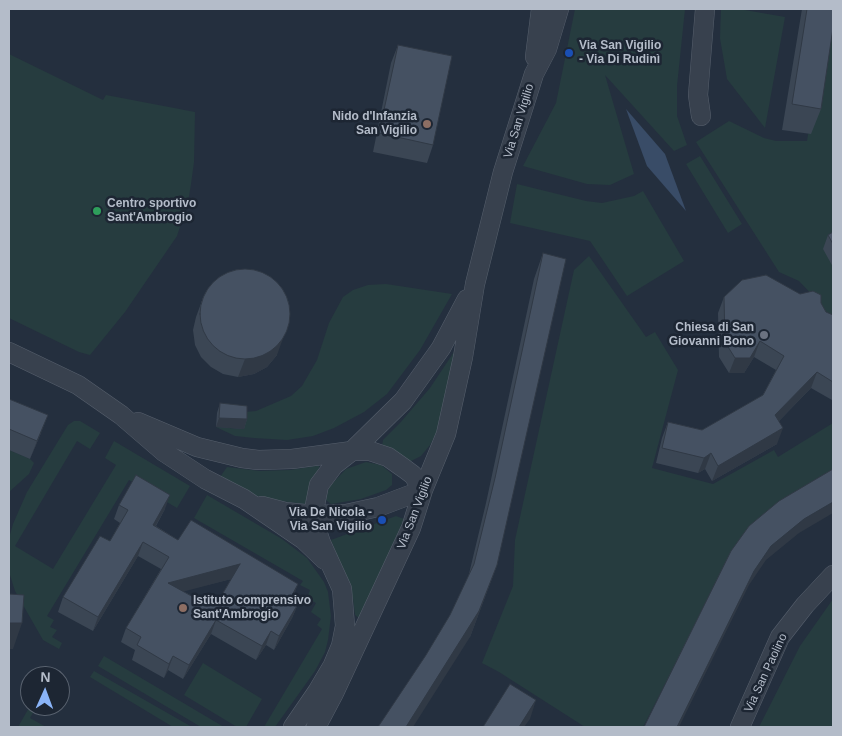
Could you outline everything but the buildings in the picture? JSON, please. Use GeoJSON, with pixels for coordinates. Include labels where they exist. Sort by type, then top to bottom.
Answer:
{"type":"FeatureCollection","features":[{"type":"Feature","properties":{"kind":"street","name":"Via San Vigilio"},"geometry":{"type":"LineString","coordinates":[[534,74],[541,9]]}},
{"type":"Feature","properties":{"kind":"street","name":"Via San Vigilio"},"geometry":{"type":"LineString","coordinates":[[316,727],[334,693],[407,537],[423,490],[446,434],[463,357],[475,284],[503,172],[534,74],[547,50],[559,9]]}},
{"type":"Feature","properties":{"kind":"street"},"geometry":{"type":"LineString","coordinates":[[701,116],[698,95],[705,9]]}},
{"type":"Feature","properties":{"kind":"street","name":"Via San Vigilio"},"geometry":{"type":"LineString","coordinates":[[315,515],[319,485],[334,465],[352,451],[403,401],[441,348],[475,284]]}},
{"type":"Feature","properties":{"kind":"street"},"geometry":{"type":"LineString","coordinates":[[9,352],[78,385],[121,414],[164,452],[205,479],[244,499],[304,540],[317,550],[333,568]]}},
{"type":"Feature","properties":{"kind":"street"},"geometry":{"type":"LineString","coordinates":[[121,414],[197,447],[242,458],[258,460],[292,459],[352,451],[370,451],[388,458],[413,475],[423,490],[378,507],[346,514],[315,515],[285,512],[244,499]]}},
{"type":"Feature","properties":{"kind":"street"},"geometry":{"type":"LineString","coordinates":[[293,727],[318,692],[341,646],[345,626],[342,589],[321,543],[315,515]]}},
{"type":"Feature","properties":{"kind":"street","name":"Via San Paolino"},"geometry":{"type":"LineString","coordinates":[[740,727],[780,637],[805,605],[833,576]]}},
{"type":"Feature","properties":{"kind":"green space"},"geometry":{"type":"Polygon","coordinates":[[[575,9],[685,9],[677,86],[677,116],[687,145],[674,151],[605,75],[634,174],[610,185],[587,184],[523,166],[556,103],[575,9]]]}},
{"type":"Feature","properties":{"kind":"green space"},"geometry":{"type":"Polygon","coordinates":[[[721,9],[739,9],[785,17],[765,128],[727,79],[720,38],[721,9]]]}},
{"type":"Feature","properties":{"kind":"green space"},"geometry":{"type":"Polygon","coordinates":[[[828,9],[833,9],[833,330],[819,302],[799,281],[779,272],[696,142],[729,121],[764,138],[776,141],[807,141],[828,9]]]}},
{"type":"Feature","properties":{"kind":"green space","name":"Centro sportivo Sant'Ambrogio"},"geometry":{"type":"Polygon","coordinates":[[[9,54],[103,100],[106,95],[195,112],[194,162],[191,184],[188,202],[177,236],[125,312],[90,355],[79,352],[9,318],[9,54]]]}},
{"type":"Feature","properties":{"kind":"green space"},"geometry":{"type":"Polygon","coordinates":[[[700,156],[742,224],[728,233],[686,164],[700,156]]]}},
{"type":"Feature","properties":{"kind":"green space"},"geometry":{"type":"Polygon","coordinates":[[[517,184],[586,201],[602,203],[634,196],[643,191],[684,261],[627,296],[590,241],[510,223],[517,184]]]}},
{"type":"Feature","properties":{"kind":"green space"},"geometry":{"type":"Polygon","coordinates":[[[589,256],[646,337],[655,332],[678,370],[652,468],[713,484],[774,450],[778,457],[833,423],[833,477],[736,546],[643,727],[585,727],[482,663],[513,586],[515,540],[574,270],[589,256]]]}},
{"type":"Feature","properties":{"kind":"green space"},"geometry":{"type":"Polygon","coordinates":[[[386,284],[452,294],[420,350],[387,394],[364,412],[334,428],[313,436],[287,440],[254,438],[235,436],[216,427],[243,429],[244,412],[256,411],[291,396],[302,386],[317,360],[329,323],[343,297],[353,290],[368,285],[386,284]]]}},
{"type":"Feature","properties":{"kind":"green space"},"geometry":{"type":"Polygon","coordinates":[[[454,352],[457,352],[441,424],[430,445],[421,456],[409,462],[382,447],[383,440],[430,388],[454,352]]]}},
{"type":"Feature","properties":{"kind":"green space"},"geometry":{"type":"Polygon","coordinates":[[[74,421],[80,421],[100,433],[90,449],[77,441],[15,546],[53,569],[116,465],[105,458],[114,441],[190,486],[177,508],[129,480],[47,616],[54,620],[50,627],[57,630],[52,637],[62,643],[59,649],[43,640],[15,591],[9,572],[9,538],[27,492],[68,425],[74,421]]]}},
{"type":"Feature","properties":{"kind":"green space"},"geometry":{"type":"Polygon","coordinates":[[[9,450],[30,459],[34,463],[29,474],[9,492],[9,450]]]}},
{"type":"Feature","properties":{"kind":"green space"},"geometry":{"type":"Polygon","coordinates":[[[366,462],[381,465],[392,474],[392,485],[386,490],[361,499],[331,504],[326,500],[329,487],[346,469],[366,462]]]}},
{"type":"Feature","properties":{"kind":"green space"},"geometry":{"type":"Polygon","coordinates":[[[319,466],[319,468],[305,504],[272,500],[246,493],[220,477],[227,467],[260,471],[290,470],[319,466]]]}},
{"type":"Feature","properties":{"kind":"green space"},"geometry":{"type":"Polygon","coordinates":[[[207,495],[282,539],[307,558],[324,582],[328,592],[331,616],[325,652],[315,671],[275,727],[264,727],[322,629],[317,625],[321,619],[311,612],[316,603],[307,598],[310,590],[300,585],[303,581],[194,518],[207,495]]]}},
{"type":"Feature","properties":{"kind":"green space"},"geometry":{"type":"Polygon","coordinates":[[[396,516],[404,519],[360,619],[355,615],[353,599],[331,540],[396,516]]]}},
{"type":"Feature","properties":{"kind":"green space"},"geometry":{"type":"Polygon","coordinates":[[[833,599],[833,727],[759,727],[800,646],[833,599]]]}},
{"type":"Feature","properties":{"kind":"green space"},"geometry":{"type":"Polygon","coordinates":[[[104,656],[224,727],[201,727],[98,666],[104,656]]]}},
{"type":"Feature","properties":{"kind":"green space"},"geometry":{"type":"Polygon","coordinates":[[[203,663],[262,699],[246,727],[237,727],[184,695],[203,663]]]}},
{"type":"Feature","properties":{"kind":"green space"},"geometry":{"type":"Polygon","coordinates":[[[94,671],[192,727],[173,727],[90,677],[94,671]]]}},
{"type":"Feature","properties":{"kind":"green space"},"geometry":{"type":"Polygon","coordinates":[[[24,716],[31,716],[30,718],[46,727],[18,727],[24,716]]]}},
{"type":"Feature","properties":{"kind":"water"},"geometry":{"type":"Polygon","coordinates":[[[626,109],[665,154],[686,211],[647,166],[626,109]]]}},
{"type":"Feature","properties":{"kind":"place","name":"Via San Vigilio - Via Di Rudinì"},"geometry":{"type":"Point","coordinates":[569,53]}},
{"type":"Feature","properties":{"kind":"place","name":"Nido d'Infanzia San Vigilio"},"geometry":{"type":"Point","coordinates":[427,124]}},
{"type":"Feature","properties":{"kind":"place","name":"Centro sportivo Sant'Ambrogio"},"geometry":{"type":"Point","coordinates":[97,211]}},
{"type":"Feature","properties":{"kind":"place","name":"Chiesa di San Giovanni Bono"},"geometry":{"type":"Point","coordinates":[764,335]}},
{"type":"Feature","properties":{"kind":"place","name":"Via De Nicola - Via San Vigilio"},"geometry":{"type":"Point","coordinates":[382,520]}},
{"type":"Feature","properties":{"kind":"place","name":"Istituto comprensivo Sant'Ambrogio"},"geometry":{"type":"Point","coordinates":[183,608]}}]}
